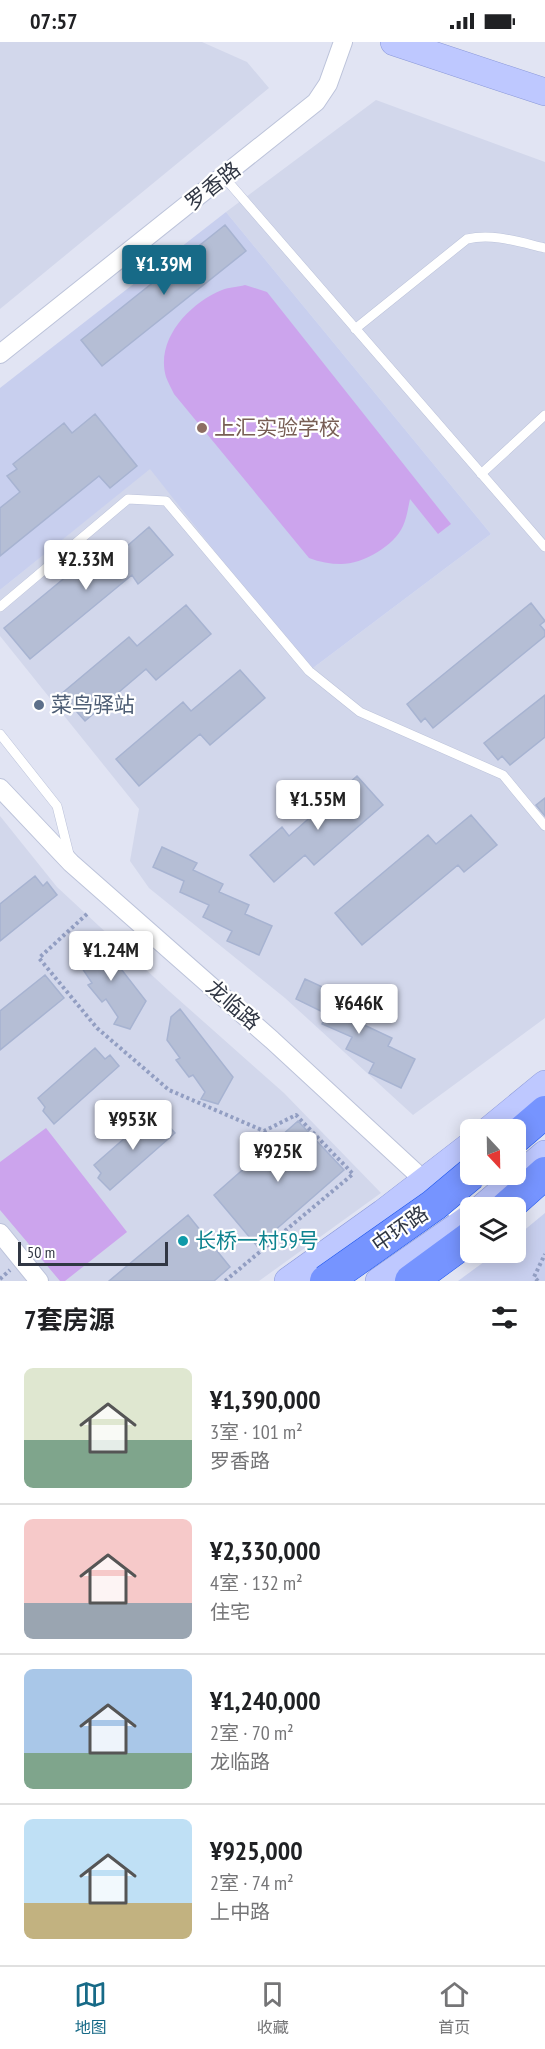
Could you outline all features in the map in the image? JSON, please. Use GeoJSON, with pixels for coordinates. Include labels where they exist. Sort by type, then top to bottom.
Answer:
{"type":"FeatureCollection","features":[{"type":"Feature","properties":{"kind":"highway"},"geometry":{"type":"LineString","coordinates":[[526,1128],[545,1112]]}},
{"type":"Feature","properties":{"kind":"highway"},"geometry":{"type":"LineString","coordinates":[[518,1197],[545,1173]]}},
{"type":"Feature","properties":{"kind":"highway","name":"中环路"},"geometry":{"type":"LineString","coordinates":[[326,1281],[434,1205],[460,1183]]}},
{"type":"Feature","properties":{"kind":"highway"},"geometry":{"type":"LineString","coordinates":[[411,1281],[460,1233]]}},
{"type":"Feature","properties":{"kind":"main road"},"geometry":{"type":"LineString","coordinates":[[394,42],[545,92]]}},
{"type":"Feature","properties":{"kind":"main road"},"geometry":{"type":"LineString","coordinates":[[502,1119],[545,1084]]}},
{"type":"Feature","properties":{"kind":"main road"},"geometry":{"type":"LineString","coordinates":[[288,1281],[427,1180],[460,1153]]}},
{"type":"Feature","properties":{"kind":"main road"},"geometry":{"type":"LineString","coordinates":[[498,1197],[545,1154]]}},
{"type":"Feature","properties":{"kind":"main road"},"geometry":{"type":"LineString","coordinates":[[379,1281],[460,1228]]}},
{"type":"Feature","properties":{"kind":"street","name":"罗香路"},"geometry":{"type":"LineString","coordinates":[[0,354],[316,102],[328,84],[344,42]]}},
{"type":"Feature","properties":{"kind":"street","name":"龙临路"},"geometry":{"type":"LineString","coordinates":[[0,788],[71,863],[460,1209]]}},
{"type":"Feature","properties":{"kind":"street"},"geometry":{"type":"LineString","coordinates":[[0,1233],[39,1281]]}},
{"type":"Feature","properties":{"kind":"lane"},"geometry":{"type":"LineString","coordinates":[[224,177],[545,548]]}},
{"type":"Feature","properties":{"kind":"lane"},"geometry":{"type":"LineString","coordinates":[[356,329],[467,239],[482,236],[515,240],[545,248]]}},
{"type":"Feature","properties":{"kind":"lane"},"geometry":{"type":"LineString","coordinates":[[481,474],[545,415]]}},
{"type":"Feature","properties":{"kind":"lane"},"geometry":{"type":"LineString","coordinates":[[0,607],[128,499],[166,501],[309,671],[360,712],[503,775],[545,826]]}},
{"type":"Feature","properties":{"kind":"lane"},"geometry":{"type":"LineString","coordinates":[[0,735],[57,806],[71,863]]}},
{"type":"Feature","properties":{"kind":"path"},"geometry":{"type":"LineString","coordinates":[[87,914],[39,958],[97,1028],[169,1090],[231,1117],[264,1131],[296,1114],[353,1174],[225,1281]]}},
{"type":"Feature","properties":{"kind":"path"},"geometry":{"type":"LineString","coordinates":[[538,1281],[534,1277],[545,1254]]}},
{"type":"Feature","properties":{"kind":"shaded area"},"geometry":{"type":"Polygon","coordinates":[[[0,42],[202,42],[247,62],[269,88],[0,309],[0,42]]]}},
{"type":"Feature","properties":{"kind":"shaded area"},"geometry":{"type":"Polygon","coordinates":[[[376,100],[545,162],[545,1018],[413,1115],[285,998],[149,888],[130,861],[139,809],[0,636],[0,590],[150,468],[309,671],[491,534],[226,212],[376,100]]]}},
{"type":"Feature","properties":{"kind":"shaded area","name":"上汇实验学校"},"geometry":{"type":"Polygon","coordinates":[[[226,212],[491,534],[309,671],[150,469],[0,590],[0,388],[226,212]]]}},
{"type":"Feature","properties":{"kind":"shaded area"},"geometry":{"type":"Polygon","coordinates":[[[245,285],[267,292],[451,524],[438,534],[410,499],[406,519],[399,533],[377,553],[359,561],[341,564],[309,558],[174,394],[166,377],[164,363],[170,336],[187,313],[210,296],[225,289],[245,285]]]}},
{"type":"Feature","properties":{"kind":"shaded area"},"geometry":{"type":"Polygon","coordinates":[[[0,816],[57,887],[284,1093],[381,1193],[259,1281],[0,1281],[0,816]]]}},
{"type":"Feature","properties":{"kind":"shaded area"},"geometry":{"type":"Polygon","coordinates":[[[46,1128],[127,1232],[65,1281],[60,1281],[0,1210],[0,1162],[46,1128]]]}},
{"type":"Feature","properties":{"kind":"shaded area"},"geometry":{"type":"Polygon","coordinates":[[[545,1213],[545,1281],[458,1281],[482,1263],[526,1263],[526,1229],[545,1213]]]}},
{"type":"Feature","properties":{"kind":"building"},"geometry":{"type":"Polygon","coordinates":[[[225,225],[246,251],[102,366],[81,340],[225,225]]]}},
{"type":"Feature","properties":{"kind":"building"},"geometry":{"type":"Polygon","coordinates":[[[95,414],[137,466],[110,488],[99,476],[0,556],[0,508],[20,492],[7,476],[17,469],[13,464],[64,423],[72,433],[95,414]]]}},
{"type":"Feature","properties":{"kind":"building"},"geometry":{"type":"Polygon","coordinates":[[[149,527],[173,555],[138,584],[132,575],[30,659],[4,628],[108,542],[118,554],[149,527]]]}},
{"type":"Feature","properties":{"kind":"building"},"geometry":{"type":"Polygon","coordinates":[[[531,603],[545,621],[540,625],[545,631],[545,636],[433,728],[425,718],[421,722],[407,704],[531,603]]]}},
{"type":"Feature","properties":{"kind":"building"},"geometry":{"type":"Polygon","coordinates":[[[186,605],[211,634],[156,680],[146,669],[85,721],[61,694],[129,637],[137,646],[186,605]]]}},
{"type":"Feature","properties":{"kind":"building"},"geometry":{"type":"Polygon","coordinates":[[[240,670],[265,698],[210,745],[200,734],[139,786],[116,759],[183,702],[191,711],[240,670]]]}},
{"type":"Feature","properties":{"kind":"building"},"geometry":{"type":"Polygon","coordinates":[[[545,695],[545,737],[510,765],[502,756],[498,760],[484,743],[545,695]]]}},
{"type":"Feature","properties":{"kind":"building"},"geometry":{"type":"Polygon","coordinates":[[[357,776],[383,805],[314,865],[305,855],[274,882],[250,855],[282,827],[289,836],[357,776]]]}},
{"type":"Feature","properties":{"kind":"building"},"geometry":{"type":"Polygon","coordinates":[[[545,798],[545,816],[536,805],[545,798]]]}},
{"type":"Feature","properties":{"kind":"building"},"geometry":{"type":"Polygon","coordinates":[[[471,815],[497,845],[464,872],[458,865],[362,945],[335,913],[428,835],[436,844],[471,815]]]}},
{"type":"Feature","properties":{"kind":"building"},"geometry":{"type":"Polygon","coordinates":[[[162,847],[197,863],[193,870],[223,884],[219,892],[249,905],[245,914],[272,926],[259,955],[227,941],[232,931],[203,917],[209,905],[180,892],[184,881],[153,867],[162,847]]]}},
{"type":"Feature","properties":{"kind":"building"},"geometry":{"type":"Polygon","coordinates":[[[35,876],[43,886],[47,882],[57,895],[0,941],[0,904],[35,876]]]}},
{"type":"Feature","properties":{"kind":"building"},"geometry":{"type":"Polygon","coordinates":[[[93,933],[146,1001],[130,1029],[114,1024],[118,1017],[106,999],[102,1002],[88,985],[92,983],[80,965],[83,941],[93,933]]]}},
{"type":"Feature","properties":{"kind":"building"},"geometry":{"type":"Polygon","coordinates":[[[45,975],[64,998],[0,1050],[0,1011],[45,975]]]}},
{"type":"Feature","properties":{"kind":"building"},"geometry":{"type":"Polygon","coordinates":[[[305,979],[340,995],[336,1003],[365,1016],[362,1024],[392,1038],[388,1046],[415,1059],[401,1088],[369,1073],[374,1063],[346,1049],[352,1037],[322,1024],[327,1014],[296,999],[305,979]]]}},
{"type":"Feature","properties":{"kind":"building"},"geometry":{"type":"Polygon","coordinates":[[[180,1009],[233,1077],[218,1104],[201,1099],[205,1092],[193,1075],[189,1077],[176,1060],[180,1058],[167,1040],[171,1017],[180,1009]]]}},
{"type":"Feature","properties":{"kind":"building"},"geometry":{"type":"Polygon","coordinates":[[[95,1048],[105,1059],[110,1055],[119,1066],[54,1124],[43,1111],[45,1107],[38,1098],[95,1048]]]}},
{"type":"Feature","properties":{"kind":"building"},"geometry":{"type":"Polygon","coordinates":[[[151,1115],[161,1126],[165,1122],[175,1133],[110,1190],[98,1178],[101,1173],[94,1165],[151,1115]]]}},
{"type":"Feature","properties":{"kind":"building"},"geometry":{"type":"Polygon","coordinates":[[[298,1121],[344,1170],[257,1246],[214,1195],[298,1121]]]}},
{"type":"Feature","properties":{"kind":"building","name":"长桥一村59号"},"geometry":{"type":"Polygon","coordinates":[[[188,1215],[230,1267],[214,1281],[109,1281],[188,1215]]]}},
{"type":"Feature","properties":{"kind":"place","name":"上汇实验学校"},"geometry":{"type":"Point","coordinates":[202,428]}},
{"type":"Feature","properties":{"kind":"place","name":"菜鸟驿站"},"geometry":{"type":"Point","coordinates":[39,705]}},
{"type":"Feature","properties":{"kind":"place","name":"长桥一村59号"},"geometry":{"type":"Point","coordinates":[183,1241]}}]}
